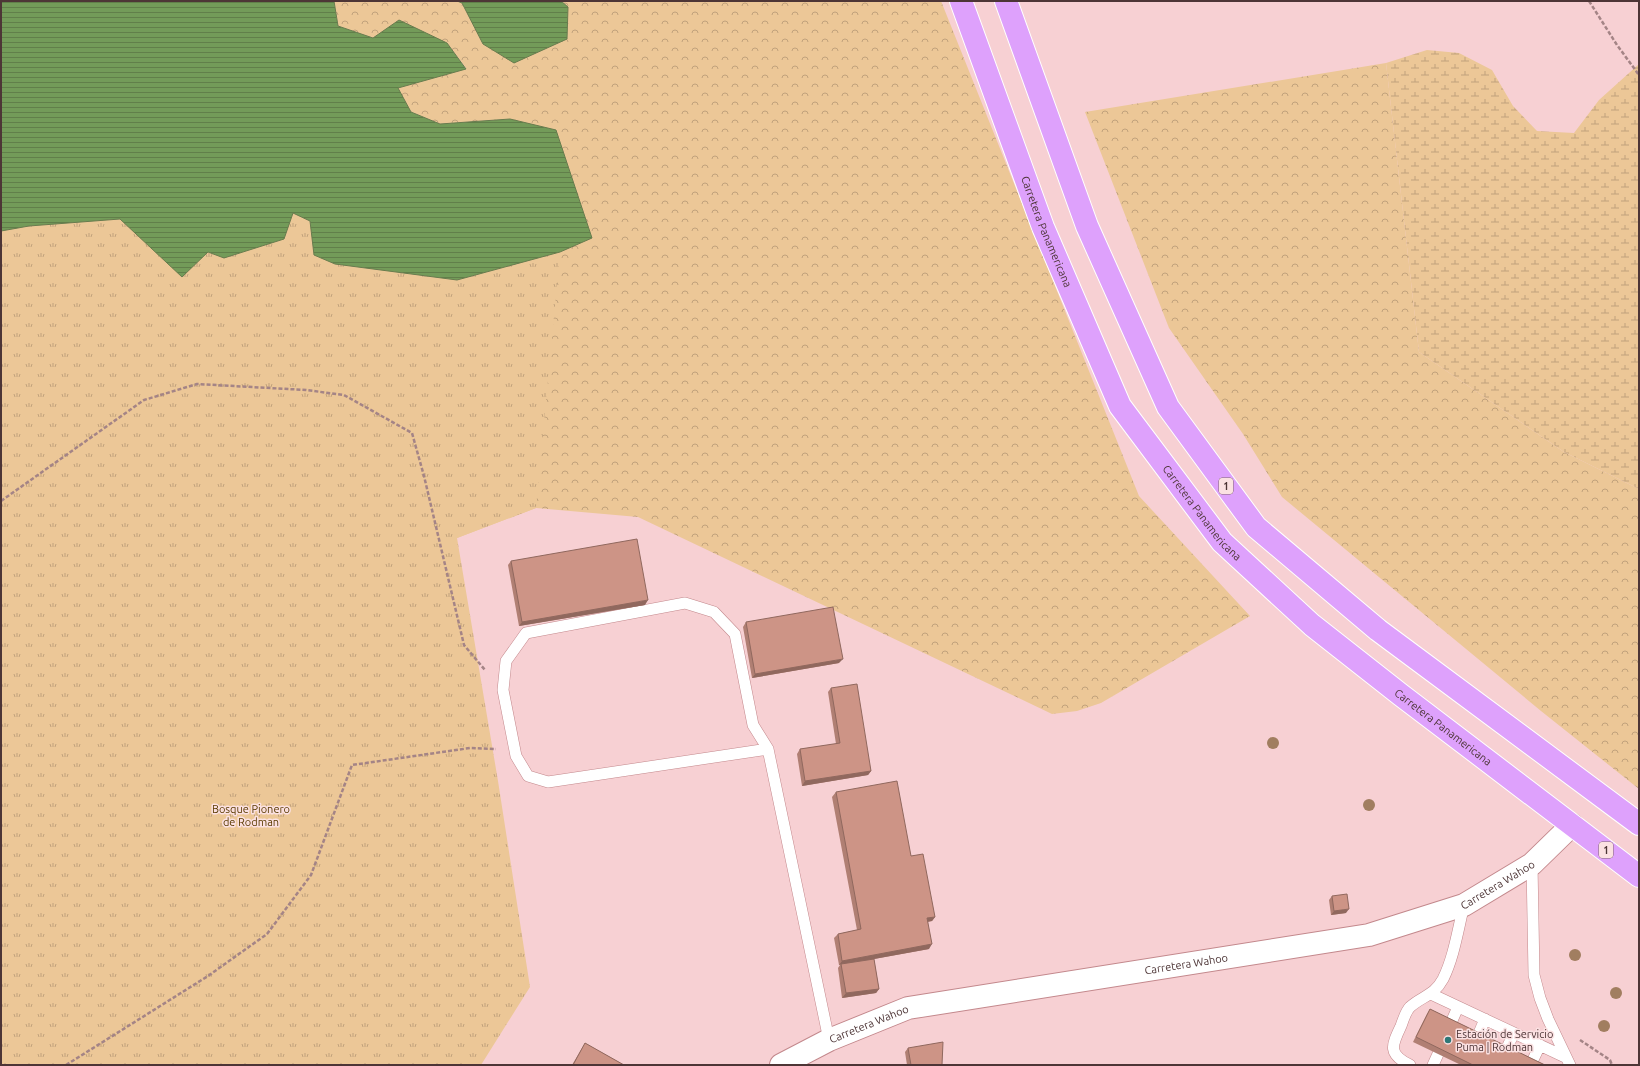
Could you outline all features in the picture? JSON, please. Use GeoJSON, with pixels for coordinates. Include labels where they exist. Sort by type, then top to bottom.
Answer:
{"type":"FeatureCollection","features":[{"type":"Feature","properties":{"kind":"highway","name":"Carretera Panamericana"},"geometry":{"type":"LineString","coordinates":[[961,1],[1043,227],[1120,406],[1222,542],[1312,625],[1401,695],[1639,876]]}},
{"type":"Feature","properties":{"kind":"highway","name":"1"},"geometry":{"type":"LineString","coordinates":[[1006,1],[1088,226],[1168,407],[1256,527],[1378,630],[1639,824]]}},
{"type":"Feature","properties":{"kind":"street","name":"Carretera Wahoo"},"geometry":{"type":"LineString","coordinates":[[781,1065],[829,1040],[908,1008],[1369,935],[1464,905],[1532,864],[1572,824]]}},
{"type":"Feature","properties":{"kind":"lane"},"geometry":{"type":"LineString","coordinates":[[768,749],[548,782],[528,776],[514,750],[503,690],[506,661],[526,633],[685,604],[714,612],[735,634],[753,725],[768,749],[829,1040]]}},
{"type":"Feature","properties":{"kind":"lane"},"geometry":{"type":"LineString","coordinates":[[1532,864],[1534,975],[1540,998],[1567,1061]]}},
{"type":"Feature","properties":{"kind":"lane"},"geometry":{"type":"LineString","coordinates":[[1410,1065],[1401,1061],[1394,1053],[1393,1044],[1408,1008],[1416,1001],[1431,994],[1442,980],[1464,905]]}},
{"type":"Feature","properties":{"kind":"lane"},"geometry":{"type":"LineString","coordinates":[[1431,994],[1540,1045],[1567,1061]]}},
{"type":"Feature","properties":{"kind":"lane"},"geometry":{"type":"LineString","coordinates":[[1450,1025],[1458,1007]]}},
{"type":"Feature","properties":{"kind":"lane"},"geometry":{"type":"LineString","coordinates":[[1477,1038],[1485,1019]]}},
{"type":"Feature","properties":{"kind":"lane"},"geometry":{"type":"LineString","coordinates":[[1505,1052],[1514,1033]]}},
{"type":"Feature","properties":{"kind":"lane"},"geometry":{"type":"LineString","coordinates":[[1531,1064],[1540,1045]]}},
{"type":"Feature","properties":{"kind":"lane"},"geometry":{"type":"LineString","coordinates":[[1433,1065],[1438,1054]]}},
{"type":"Feature","properties":{"kind":"path"},"geometry":{"type":"LineString","coordinates":[[1589,1],[1617,45],[1639,75]]}},
{"type":"Feature","properties":{"kind":"path"},"geometry":{"type":"LineString","coordinates":[[1,501],[144,400],[197,384],[306,390],[344,395],[412,433],[464,646],[503,690]]}},
{"type":"Feature","properties":{"kind":"path"},"geometry":{"type":"LineString","coordinates":[[66,1065],[208,976],[267,934],[310,875],[352,765],[470,748],[514,750]]}},
{"type":"Feature","properties":{"kind":"green space"},"geometry":{"type":"Polygon","coordinates":[[[334,1],[457,1],[462,3],[483,44],[568,7],[561,1],[941,1],[1139,496],[1250,616],[1101,703],[1077,711],[1052,714],[638,517],[536,508],[457,538],[1,231],[510,119],[440,124],[411,112],[397,88],[466,68],[447,43],[373,38],[338,26],[334,1]]]}},
{"type":"Feature","properties":{"kind":"green space"},"geometry":{"type":"Polygon","coordinates":[[[1427,50],[1459,53],[1492,70],[1513,106],[1537,131],[1574,133],[1599,100],[1639,64],[1639,489],[1564,452],[1419,352],[1386,63],[1427,50]]]}},
{"type":"Feature","properties":{"kind":"green space"},"geometry":{"type":"Polygon","coordinates":[[[1386,63],[1419,352],[1564,452],[1639,489],[1639,789],[1541,711],[1282,497],[1243,434],[1169,328],[1085,112],[1386,63]]]}},
{"type":"Feature","properties":{"kind":"green space","name":"Bosque Pionero de Rodman"},"geometry":{"type":"Polygon","coordinates":[[[293,213],[310,221],[314,255],[335,264],[457,280],[560,252],[536,508],[457,538],[498,781],[530,987],[481,1065],[1,1065],[1,231],[29,226],[120,219],[182,277],[208,252],[293,213]]]}},
{"type":"Feature","properties":{"kind":"shaded area"},"geometry":{"type":"Polygon","coordinates":[[[1,1],[334,1],[338,26],[373,38],[399,20],[447,43],[466,69],[398,88],[411,112],[440,124],[510,119],[556,130],[592,238],[560,252],[457,280],[335,264],[314,255],[310,221],[293,213],[284,239],[224,258],[208,252],[182,277],[120,219],[29,226],[1,231],[1,1]]]}},
{"type":"Feature","properties":{"kind":"shaded area"},"geometry":{"type":"Polygon","coordinates":[[[457,1],[561,1],[568,7],[567,39],[514,63],[483,44],[462,3],[457,1]]]}},
{"type":"Feature","properties":{"kind":"building"},"geometry":{"type":"Polygon","coordinates":[[[637,539],[648,600],[522,622],[511,561],[637,539]]]}},
{"type":"Feature","properties":{"kind":"building"},"geometry":{"type":"Polygon","coordinates":[[[833,607],[843,659],[755,674],[746,622],[833,607]]]}},
{"type":"Feature","properties":{"kind":"building"},"geometry":{"type":"Polygon","coordinates":[[[857,684],[871,771],[805,781],[800,749],[840,743],[831,688],[857,684]]]}},
{"type":"Feature","properties":{"kind":"building"},"geometry":{"type":"Polygon","coordinates":[[[897,781],[911,856],[923,854],[935,917],[927,918],[932,944],[842,961],[838,934],[861,929],[836,792],[897,781]]]}},
{"type":"Feature","properties":{"kind":"building"},"geometry":{"type":"Polygon","coordinates":[[[1347,894],[1349,909],[1334,911],[1332,896],[1347,894]]]}},
{"type":"Feature","properties":{"kind":"building"},"geometry":{"type":"Polygon","coordinates":[[[874,959],[879,989],[846,993],[841,964],[874,959]]]}},
{"type":"Feature","properties":{"kind":"building","name":"Estación de Servicio Puma | Rodman"},"geometry":{"type":"Polygon","coordinates":[[[1430,1009],[1545,1065],[1473,1065],[1416,1037],[1430,1009]]]}},
{"type":"Feature","properties":{"kind":"building"},"geometry":{"type":"Polygon","coordinates":[[[943,1042],[942,1065],[911,1065],[908,1048],[943,1042]]]}},
{"type":"Feature","properties":{"kind":"building"},"geometry":{"type":"Polygon","coordinates":[[[585,1043],[624,1065],[573,1065],[585,1043]]]}},
{"type":"Feature","properties":{"kind":"place","name":"Estación de Servicio Puma | Rodman"},"geometry":{"type":"Point","coordinates":[1448,1040]}}]}
